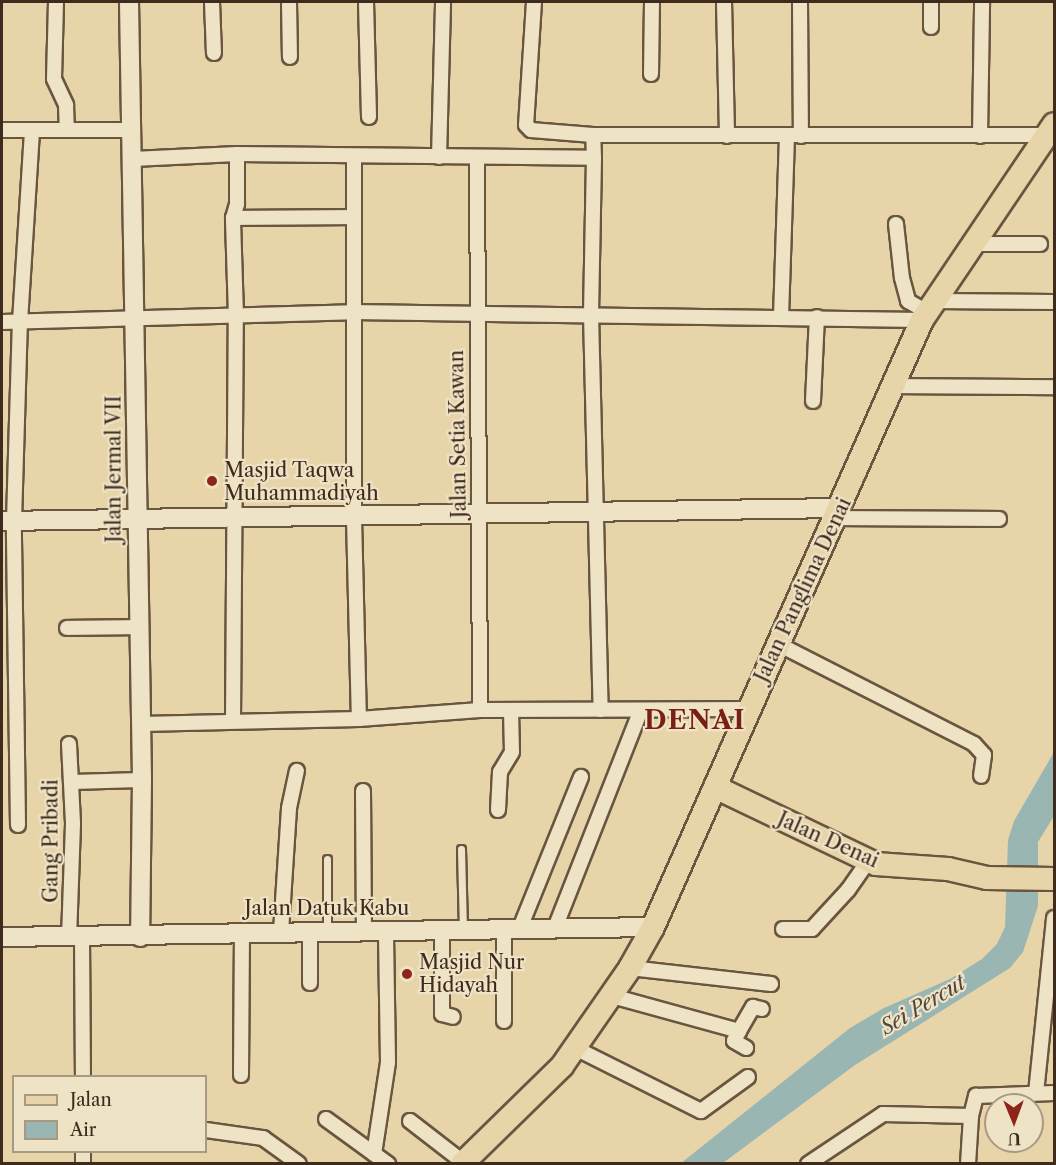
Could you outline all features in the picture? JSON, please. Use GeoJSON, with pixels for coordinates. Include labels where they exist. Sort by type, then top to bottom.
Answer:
{"type":"FeatureCollection","features":[{"type":"Feature","properties":{"kind":"main road","name":"Jalan Panglima Denai"},"geometry":{"type":"LineString","coordinates":[[463,1163],[575,1048],[630,968],[653,927],[748,709],[928,311],[1050,130]]}},
{"type":"Feature","properties":{"kind":"main road","name":"Jalan Denai"},"geometry":{"type":"LineString","coordinates":[[715,787],[868,861],[883,866],[1051,872]]}},
{"type":"Feature","properties":{"kind":"street"},"geometry":{"type":"LineString","coordinates":[[56,2],[54,79],[66,105],[68,130]]}},
{"type":"Feature","properties":{"kind":"street","name":"Jalan Jermal VII"},"geometry":{"type":"LineString","coordinates":[[129,2],[133,130],[136,518],[142,780],[140,937]]}},
{"type":"Feature","properties":{"kind":"street"},"geometry":{"type":"LineString","coordinates":[[212,2],[214,53]]}},
{"type":"Feature","properties":{"kind":"street"},"geometry":{"type":"LineString","coordinates":[[289,2],[290,57]]}},
{"type":"Feature","properties":{"kind":"street"},"geometry":{"type":"LineString","coordinates":[[366,2],[369,117]]}},
{"type":"Feature","properties":{"kind":"street"},"geometry":{"type":"LineString","coordinates":[[439,157],[444,2]]}},
{"type":"Feature","properties":{"kind":"street"},"geometry":{"type":"LineString","coordinates":[[534,2],[526,124],[531,130],[593,135],[727,136],[980,136],[1050,130]]}},
{"type":"Feature","properties":{"kind":"street"},"geometry":{"type":"LineString","coordinates":[[651,74],[652,2]]}},
{"type":"Feature","properties":{"kind":"street"},"geometry":{"type":"LineString","coordinates":[[724,2],[727,136]]}},
{"type":"Feature","properties":{"kind":"street"},"geometry":{"type":"LineString","coordinates":[[781,317],[794,136],[800,2]]}},
{"type":"Feature","properties":{"kind":"street"},"geometry":{"type":"LineString","coordinates":[[931,27],[932,2]]}},
{"type":"Feature","properties":{"kind":"street"},"geometry":{"type":"LineString","coordinates":[[980,136],[982,2]]}},
{"type":"Feature","properties":{"kind":"street"},"geometry":{"type":"LineString","coordinates":[[2,130],[133,130]]}},
{"type":"Feature","properties":{"kind":"street"},"geometry":{"type":"LineString","coordinates":[[18,825],[8,521],[32,130]]}},
{"type":"Feature","properties":{"kind":"street"},"geometry":{"type":"LineString","coordinates":[[593,135],[591,314],[599,512],[601,710]]}},
{"type":"Feature","properties":{"kind":"street"},"geometry":{"type":"LineString","coordinates":[[133,159],[237,154],[594,158]]}},
{"type":"Feature","properties":{"kind":"street"},"geometry":{"type":"LineString","coordinates":[[233,721],[236,316],[233,218],[237,204],[237,154]]}},
{"type":"Feature","properties":{"kind":"street"},"geometry":{"type":"LineString","coordinates":[[354,157],[354,518],[359,719]]}},
{"type":"Feature","properties":{"kind":"street","name":"Jalan Setia Kawan"},"geometry":{"type":"LineString","coordinates":[[477,158],[475,314],[480,710]]}},
{"type":"Feature","properties":{"kind":"street"},"geometry":{"type":"LineString","coordinates":[[233,218],[353,217]]}},
{"type":"Feature","properties":{"kind":"street"},"geometry":{"type":"LineString","coordinates":[[896,224],[908,301],[928,311]]}},
{"type":"Feature","properties":{"kind":"street"},"geometry":{"type":"LineString","coordinates":[[973,243],[1040,244]]}},
{"type":"Feature","properties":{"kind":"street"},"geometry":{"type":"LineString","coordinates":[[2,322],[353,312],[818,317],[1054,302]]}},
{"type":"Feature","properties":{"kind":"street"},"geometry":{"type":"LineString","coordinates":[[813,401],[818,317]]}},
{"type":"Feature","properties":{"kind":"street"},"geometry":{"type":"LineString","coordinates":[[893,386],[1054,387]]}},
{"type":"Feature","properties":{"kind":"street"},"geometry":{"type":"LineString","coordinates":[[8,521],[136,518],[354,518],[479,512],[838,513],[999,519]]}},
{"type":"Feature","properties":{"kind":"street"},"geometry":{"type":"LineString","coordinates":[[67,628],[139,627]]}},
{"type":"Feature","properties":{"kind":"street"},"geometry":{"type":"LineString","coordinates":[[778,645],[974,744],[984,755],[981,776]]}},
{"type":"Feature","properties":{"kind":"street"},"geometry":{"type":"LineString","coordinates":[[141,724],[359,719],[480,710],[748,709]]}},
{"type":"Feature","properties":{"kind":"street"},"geometry":{"type":"LineString","coordinates":[[498,810],[500,775],[512,752],[511,710]]}},
{"type":"Feature","properties":{"kind":"street"},"geometry":{"type":"LineString","coordinates":[[555,928],[641,710]]}},
{"type":"Feature","properties":{"kind":"street","name":"Gang Pribadi"},"geometry":{"type":"LineString","coordinates":[[69,744],[83,1075]]}},
{"type":"Feature","properties":{"kind":"street"},"geometry":{"type":"LineString","coordinates":[[281,932],[289,808],[297,771]]}},
{"type":"Feature","properties":{"kind":"street"},"geometry":{"type":"LineString","coordinates":[[504,1021],[512,928],[580,777]]}},
{"type":"Feature","properties":{"kind":"street"},"geometry":{"type":"LineString","coordinates":[[71,782],[142,780]]}},
{"type":"Feature","properties":{"kind":"street"},"geometry":{"type":"LineString","coordinates":[[363,791],[364,931]]}},
{"type":"Feature","properties":{"kind":"street"},"geometry":{"type":"LineString","coordinates":[[783,929],[812,929],[848,890],[868,861]]}},
{"type":"Feature","properties":{"kind":"street"},"geometry":{"type":"LineString","coordinates":[[1036,1093],[1054,918]]}},
{"type":"Feature","properties":{"kind":"street","name":"Jalan Datuk Kabu"},"geometry":{"type":"LineString","coordinates":[[2,937],[140,937],[242,931],[653,927]]}},
{"type":"Feature","properties":{"kind":"street"},"geometry":{"type":"LineString","coordinates":[[374,1154],[388,1062],[386,930]]}},
{"type":"Feature","properties":{"kind":"street"},"geometry":{"type":"LineString","coordinates":[[442,930],[442,1014],[453,1017]]}},
{"type":"Feature","properties":{"kind":"street"},"geometry":{"type":"LineString","coordinates":[[241,1075],[242,931]]}},
{"type":"Feature","properties":{"kind":"street"},"geometry":{"type":"LineString","coordinates":[[310,983],[318,931]]}},
{"type":"Feature","properties":{"kind":"street"},"geometry":{"type":"LineString","coordinates":[[630,968],[771,984]]}},
{"type":"Feature","properties":{"kind":"street"},"geometry":{"type":"LineString","coordinates":[[612,996],[739,1031]]}},
{"type":"Feature","properties":{"kind":"street"},"geometry":{"type":"LineString","coordinates":[[746,1048],[735,1043],[739,1031],[753,1007],[762,1008]]}},
{"type":"Feature","properties":{"kind":"street"},"geometry":{"type":"LineString","coordinates":[[575,1048],[701,1111],[748,1077]]}},
{"type":"Feature","properties":{"kind":"street"},"geometry":{"type":"LineString","coordinates":[[968,1164],[971,1116],[976,1096],[984,1096]]}},
{"type":"Feature","properties":{"kind":"street"},"geometry":{"type":"LineString","coordinates":[[808,1164],[883,1114],[971,1116]]}},
{"type":"Feature","properties":{"kind":"street"},"geometry":{"type":"LineString","coordinates":[[326,1119],[388,1164]]}},
{"type":"Feature","properties":{"kind":"street"},"geometry":{"type":"LineString","coordinates":[[410,1121],[463,1163]]}},
{"type":"Feature","properties":{"kind":"street"},"geometry":{"type":"LineString","coordinates":[[207,1130],[263,1138],[299,1164]]}},
{"type":"Feature","properties":{"kind":"lane"},"geometry":{"type":"LineString","coordinates":[[461,849],[463,929]]}},
{"type":"Feature","properties":{"kind":"lane"},"geometry":{"type":"LineString","coordinates":[[318,931],[327,859]]}},
{"type":"Feature","properties":{"kind":"water","name":"Sei Percut"},"geometry":{"type":"Polygon","coordinates":[[[1054,752],[1054,816],[1038,842],[1038,906],[1023,952],[1010,968],[855,1065],[723,1163],[680,1164],[850,1028],[884,1008],[950,979],[982,959],[997,944],[1005,927],[1008,840],[1014,821],[1054,752]]]}},
{"type":"Feature","properties":{"kind":"place","name":"Masjid Taqwa Muhammadiyah"},"geometry":{"type":"Point","coordinates":[212,481]}},
{"type":"Feature","properties":{"kind":"place","name":"Masjid Nur Hidayah"},"geometry":{"type":"Point","coordinates":[407,974]}},
{"type":"Feature","properties":{"kind":"district","name":"DENAI"},"geometry":{"type":"Point","coordinates":[695,721]}}]}
